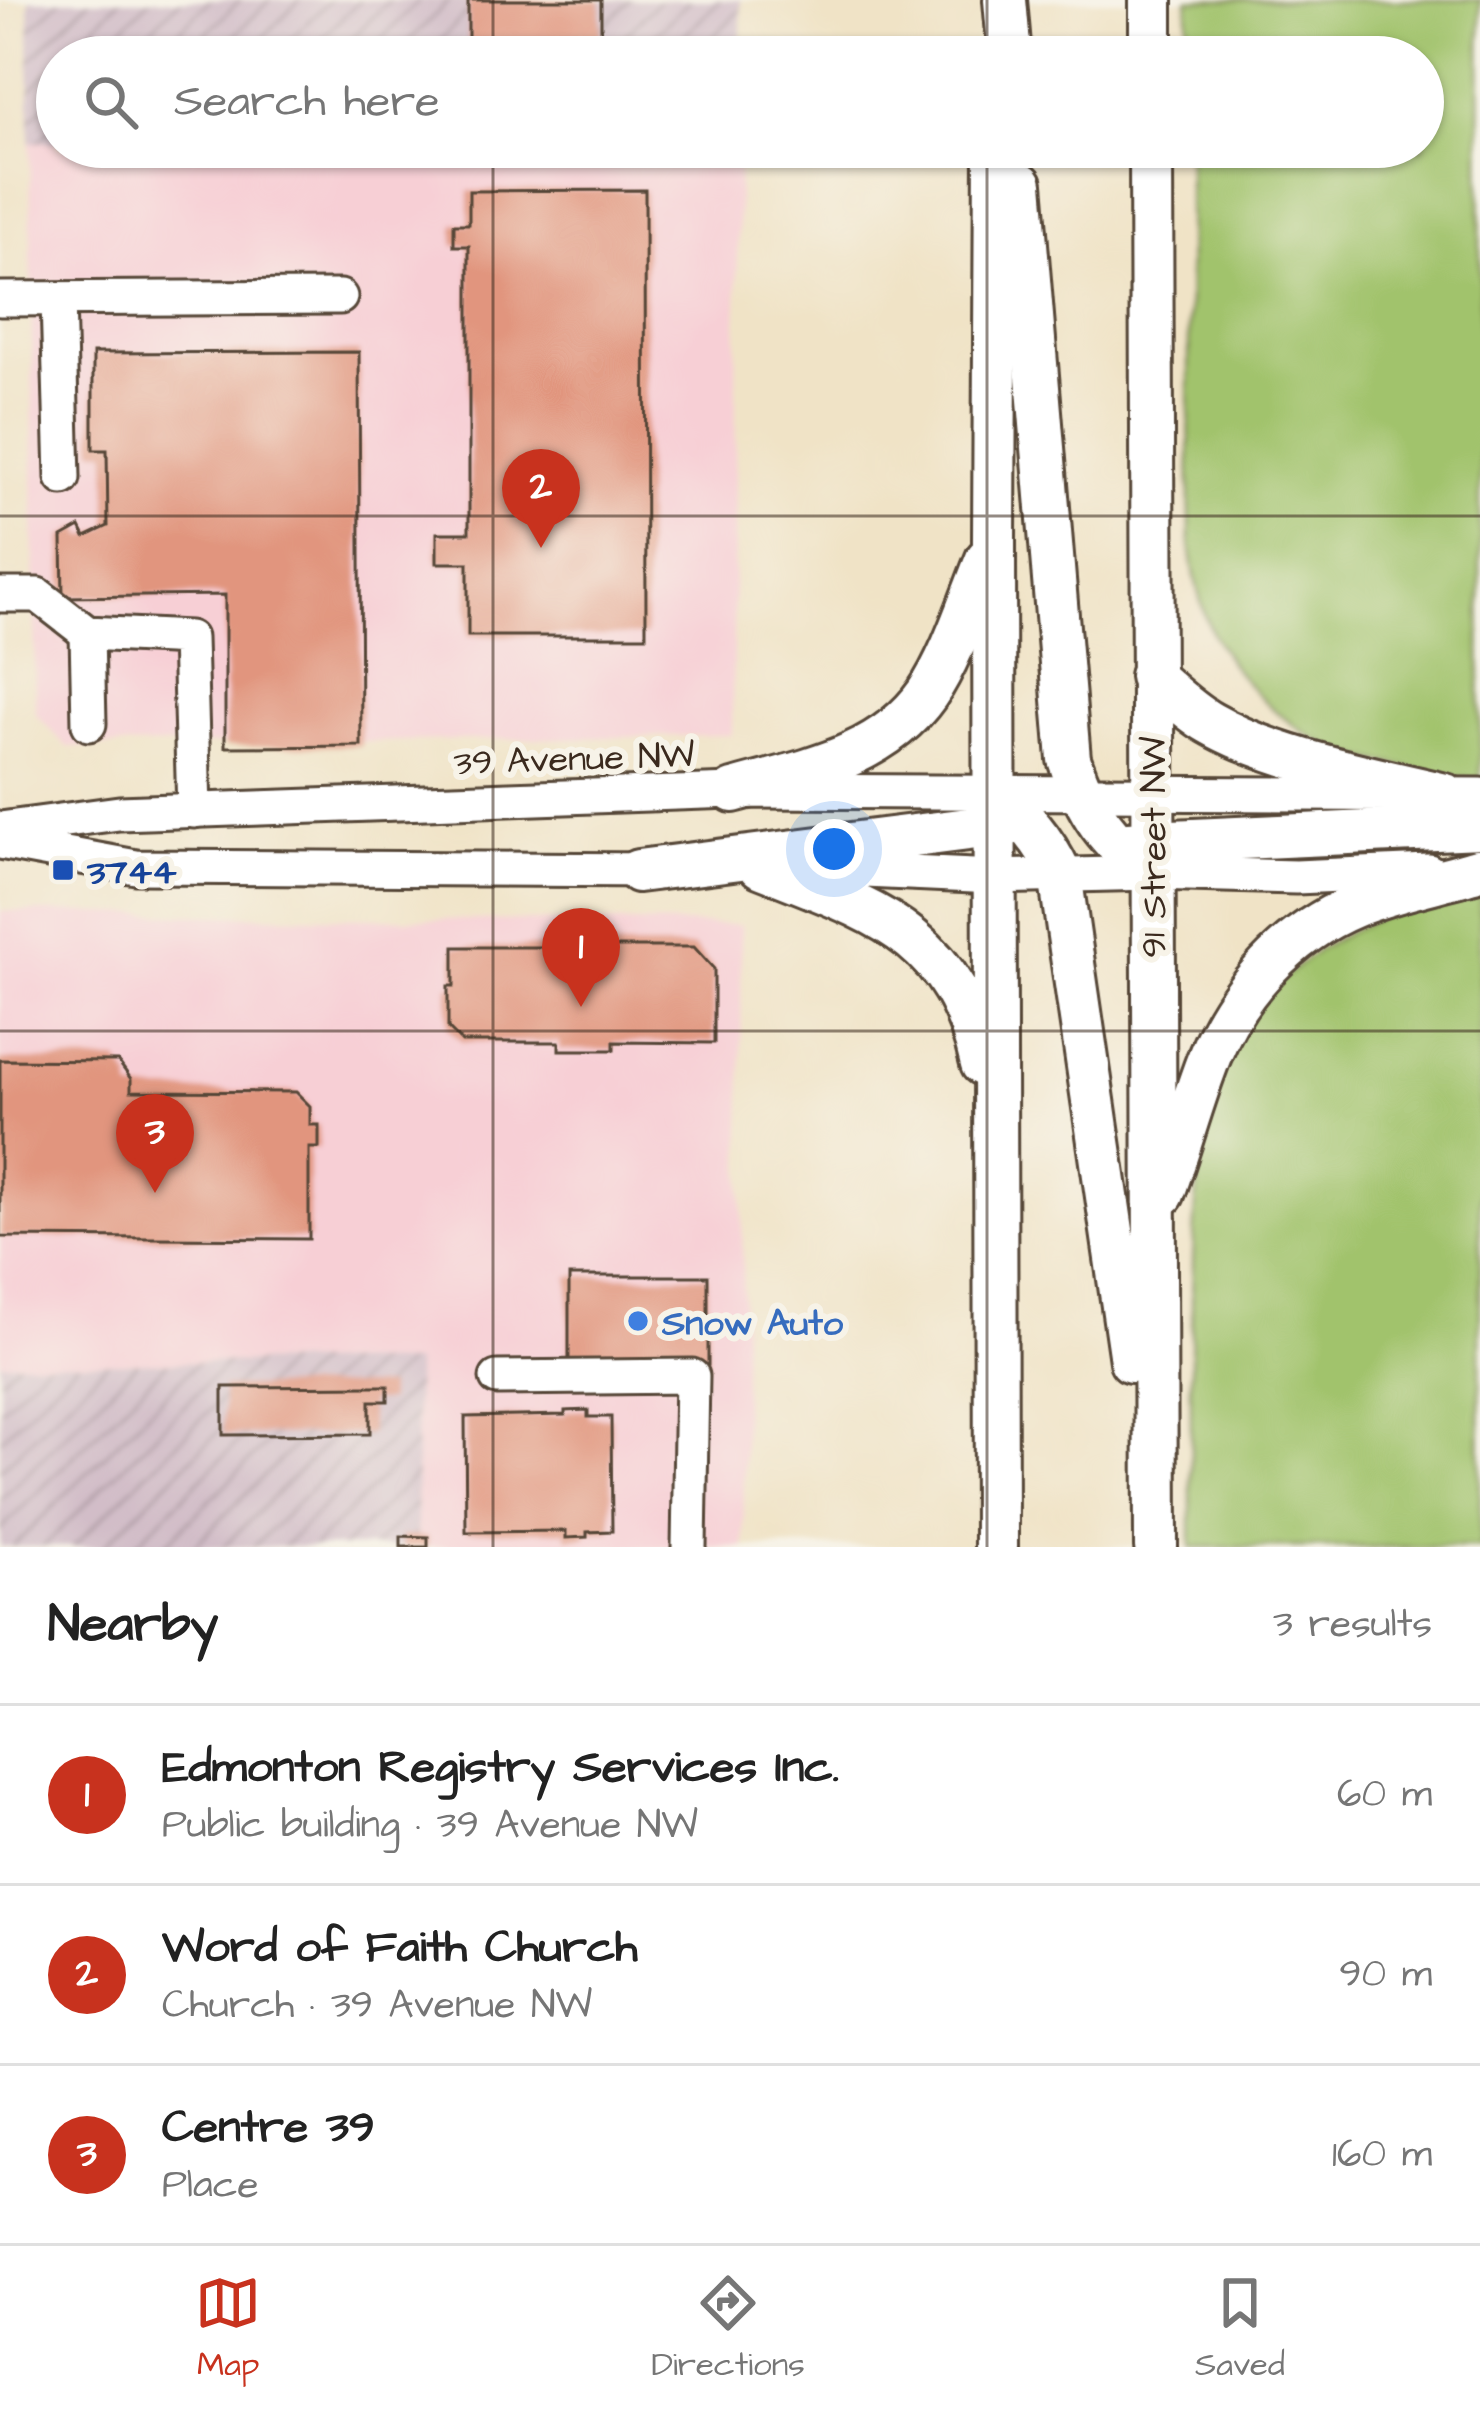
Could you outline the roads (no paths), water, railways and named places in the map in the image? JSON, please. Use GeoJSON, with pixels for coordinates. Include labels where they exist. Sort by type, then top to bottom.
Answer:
{"type":"FeatureCollection","features":[{"type":"Feature","properties":{"kind":"main road"},"geometry":{"type":"LineString","coordinates":[[998,36],[1001,0]]}},
{"type":"Feature","properties":{"kind":"main road"},"geometry":{"type":"LineString","coordinates":[[1001,0],[1007,36]]}},
{"type":"Feature","properties":{"kind":"main road"},"geometry":{"type":"LineString","coordinates":[[1151,0],[1151,36]]}},
{"type":"Feature","properties":{"kind":"main road"},"geometry":{"type":"LineString","coordinates":[[996,1547],[995,877],[1006,814],[994,541],[997,168]]}},
{"type":"Feature","properties":{"kind":"main road"},"geometry":{"type":"LineString","coordinates":[[1020,168],[1069,759],[1119,833]]}},
{"type":"Feature","properties":{"kind":"main road","name":"91 Street NW"},"geometry":{"type":"LineString","coordinates":[[1151,168],[1153,793],[1119,833],[1153,1223],[1153,1547]]}},
{"type":"Feature","properties":{"kind":"main road"},"geometry":{"type":"LineString","coordinates":[[733,790],[830,764],[868,747],[902,723],[939,674],[994,541]]}},
{"type":"Feature","properties":{"kind":"main road"},"geometry":{"type":"LineString","coordinates":[[1151,676],[1191,711],[1237,736],[1312,761],[1462,795]]}},
{"type":"Feature","properties":{"kind":"main road"},"geometry":{"type":"LineString","coordinates":[[995,877],[1056,866],[1119,833],[1153,793]]}},
{"type":"Feature","properties":{"kind":"main road"},"geometry":{"type":"LineString","coordinates":[[1006,814],[1056,866],[1128,1334],[1153,1547]]}},
{"type":"Feature","properties":{"kind":"main road"},"geometry":{"type":"LineString","coordinates":[[638,871],[1006,814],[1119,833],[1480,827]]}},
{"type":"Feature","properties":{"kind":"main road"},"geometry":{"type":"LineString","coordinates":[[760,866],[880,917],[937,961],[977,1039],[996,1126]]}},
{"type":"Feature","properties":{"kind":"main road"},"geometry":{"type":"LineString","coordinates":[[1153,1223],[1210,1054],[1256,977],[1293,942],[1354,906],[1479,870]]}},
{"type":"Feature","properties":{"kind":"street"},"geometry":{"type":"LineString","coordinates":[[0,299],[340,297]]}},
{"type":"Feature","properties":{"kind":"street"},"geometry":{"type":"LineString","coordinates":[[58,300],[64,478]]}},
{"type":"Feature","properties":{"kind":"street"},"geometry":{"type":"LineString","coordinates":[[0,595],[38,596],[87,633],[189,638],[194,811]]}},
{"type":"Feature","properties":{"kind":"street"},"geometry":{"type":"LineString","coordinates":[[87,633],[89,724]]}},
{"type":"Feature","properties":{"kind":"street","name":"39 Avenue NW"},"geometry":{"type":"LineString","coordinates":[[0,829],[119,813],[733,790],[1006,814]]}},
{"type":"Feature","properties":{"kind":"street"},"geometry":{"type":"LineString","coordinates":[[1153,793],[1462,795]]}},
{"type":"Feature","properties":{"kind":"street"},"geometry":{"type":"LineString","coordinates":[[1119,833],[1296,877],[1479,870]]}},
{"type":"Feature","properties":{"kind":"street"},"geometry":{"type":"LineString","coordinates":[[0,842],[136,867],[638,871],[760,866],[995,877]]}},
{"type":"Feature","properties":{"kind":"street"},"geometry":{"type":"LineString","coordinates":[[497,1378],[692,1376],[689,1547]]}},
{"type":"Feature","properties":{"kind":"place","name":"Word of Faith Church"},"geometry":{"type":"Point","coordinates":[541,548]}},
{"type":"Feature","properties":{"kind":"place","name":"3744"},"geometry":{"type":"Point","coordinates":[63,870]}},
{"type":"Feature","properties":{"kind":"place","name":"Edmonton Registry Services Inc."},"geometry":{"type":"Point","coordinates":[581,1007]}},
{"type":"Feature","properties":{"kind":"place","name":"Centre 39"},"geometry":{"type":"Point","coordinates":[155,1193]}},
{"type":"Feature","properties":{"kind":"place","name":"Snow Auto"},"geometry":{"type":"Point","coordinates":[638,1321]}}]}
